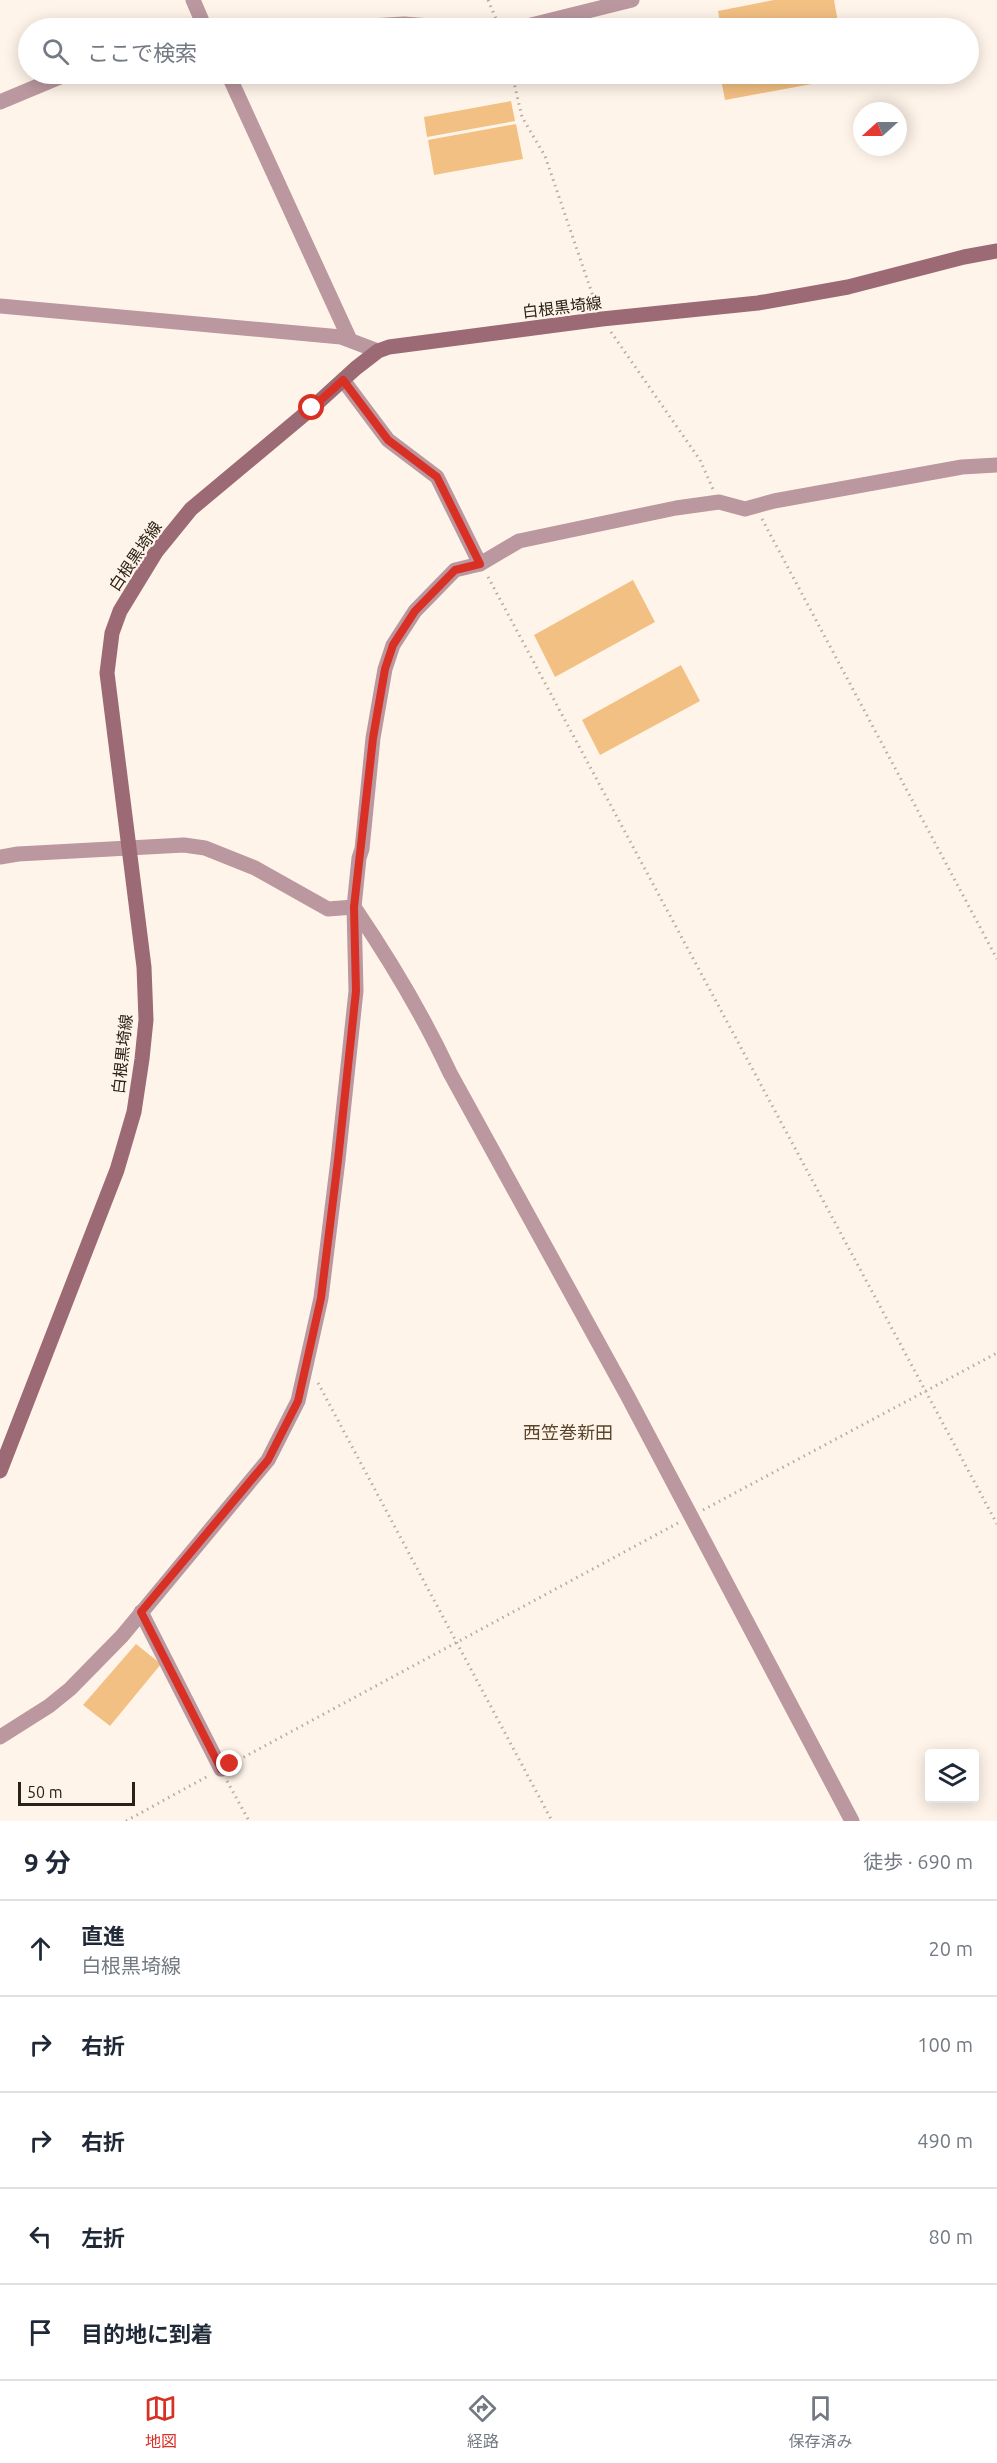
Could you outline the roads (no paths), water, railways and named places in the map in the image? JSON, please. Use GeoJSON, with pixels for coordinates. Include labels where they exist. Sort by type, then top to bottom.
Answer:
{"type":"FeatureCollection","features":[{"type":"Feature","properties":{"kind":"main road","name":"白根黒埼線"},"geometry":{"type":"LineString","coordinates":[[0,1471],[117,1170],[134,1112],[146,1020],[144,967],[106,673],[112,633],[120,611],[156,552],[191,509],[378,351],[419,342],[428,343],[602,320],[758,303],[848,287],[964,257],[996,254]]}},
{"type":"Feature","properties":{"kind":"street"},"geometry":{"type":"LineString","coordinates":[[193,0],[201,18]]}},
{"type":"Feature","properties":{"kind":"street"},"geometry":{"type":"LineString","coordinates":[[559,18],[632,0]]}},
{"type":"Feature","properties":{"kind":"street"},"geometry":{"type":"LineString","coordinates":[[0,102],[44,84]]}},
{"type":"Feature","properties":{"kind":"street"},"geometry":{"type":"LineString","coordinates":[[233,84],[350,340]]}},
{"type":"Feature","properties":{"kind":"street"},"geometry":{"type":"LineString","coordinates":[[0,306],[341,337],[378,351]]}},
{"type":"Feature","properties":{"kind":"street"},"geometry":{"type":"LineString","coordinates":[[343,380],[388,440],[437,477],[480,564]]}},
{"type":"Feature","properties":{"kind":"street"},"geometry":{"type":"LineString","coordinates":[[0,1737],[49,1706],[70,1689],[122,1636],[268,1460],[298,1401],[321,1298],[356,991],[354,907],[373,738],[385,669],[393,645],[415,611],[455,570],[480,564],[519,541],[676,508],[719,502],[745,508],[962,467],[997,465]]}},
{"type":"Feature","properties":{"kind":"street"},"geometry":{"type":"LineString","coordinates":[[0,857],[18,854],[184,845],[205,848],[255,868],[328,909],[354,907]]}},
{"type":"Feature","properties":{"kind":"street"},"geometry":{"type":"LineString","coordinates":[[354,907],[384,951],[432,1036],[450,1073],[627,1395],[852,1821]]}},
{"type":"Feature","properties":{"kind":"street"},"geometry":{"type":"LineString","coordinates":[[141,1612],[221,1769]]}},
{"type":"Feature","properties":{"kind":"district","name":"西笠巻新田"},"geometry":{"type":"Point","coordinates":[568,1433]}}]}
